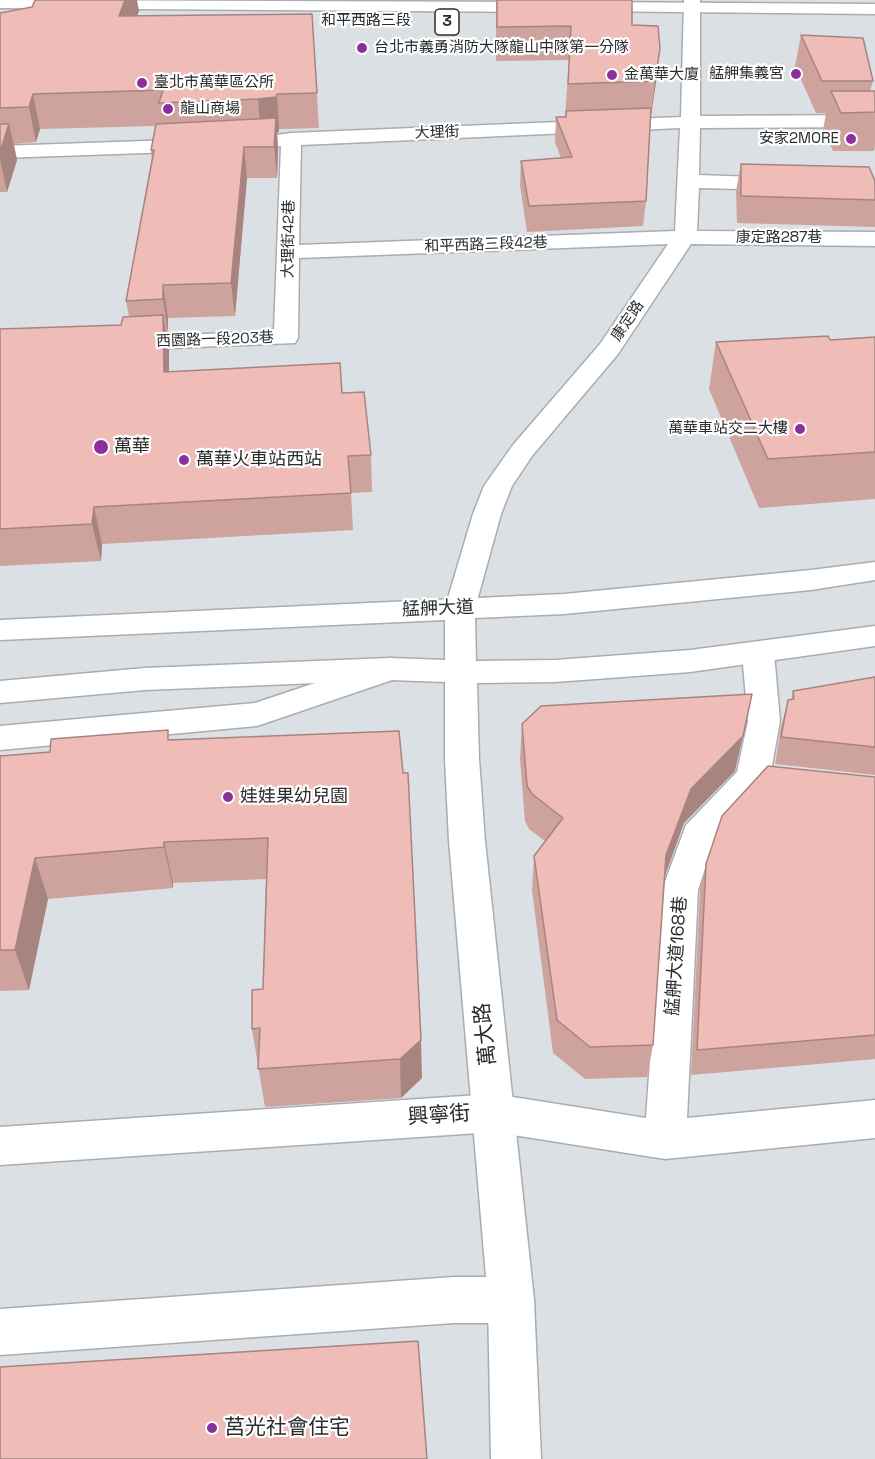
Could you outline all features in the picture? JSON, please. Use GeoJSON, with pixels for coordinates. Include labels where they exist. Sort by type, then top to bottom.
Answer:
{"type":"FeatureCollection","features":[{"type":"Feature","properties":{"kind":"street","name":"和平西路三段"},"geometry":{"type":"LineString","coordinates":[[4,7],[396,3],[566,7],[594,10],[875,9]]}},
{"type":"Feature","properties":{"kind":"street","name":"和平西路三段"},"geometry":{"type":"LineString","coordinates":[[4,7],[542,23]]}},
{"type":"Feature","properties":{"kind":"street","name":"和平西路三段"},"geometry":{"type":"LineString","coordinates":[[691,11],[875,25]]}},
{"type":"Feature","properties":{"kind":"street","name":"康定路"},"geometry":{"type":"LineString","coordinates":[[460,608],[487,514],[498,486],[522,451],[609,349],[684,237],[687,226],[693,44],[691,11]]}},
{"type":"Feature","properties":{"kind":"street","name":"大理街"},"geometry":{"type":"LineString","coordinates":[[0,152],[261,143],[330,135],[689,122],[875,121]]}},
{"type":"Feature","properties":{"kind":"street","name":"大理街42巷"},"geometry":{"type":"LineString","coordinates":[[286,338],[291,139]]}},
{"type":"Feature","properties":{"kind":"street"},"geometry":{"type":"LineString","coordinates":[[687,181],[807,184]]}},
{"type":"Feature","properties":{"kind":"street","name":"和平西路三段42巷"},"geometry":{"type":"LineString","coordinates":[[289,252],[684,237]]}},
{"type":"Feature","properties":{"kind":"street","name":"康定路287巷"},"geometry":{"type":"LineString","coordinates":[[684,237],[875,239]]}},
{"type":"Feature","properties":{"kind":"street","name":"西園路一段203巷"},"geometry":{"type":"LineString","coordinates":[[93,344],[286,338]]}},
{"type":"Feature","properties":{"kind":"street","name":"艋舺大道"},"geometry":{"type":"LineString","coordinates":[[0,630],[564,604],[811,580],[875,571]]}},
{"type":"Feature","properties":{"kind":"street","name":"萬大路"},"geometry":{"type":"LineString","coordinates":[[460,608],[462,759],[467,841],[511,1300],[516,1459]]}},
{"type":"Feature","properties":{"kind":"street"},"geometry":{"type":"LineString","coordinates":[[0,692],[145,679],[390,669],[462,672],[555,671],[690,661],[875,636]]}},
{"type":"Feature","properties":{"kind":"street","name":"艋舺大道168巷"},"geometry":{"type":"LineString","coordinates":[[665,1140],[680,890],[698,835],[770,779],[758,653]]}},
{"type":"Feature","properties":{"kind":"street"},"geometry":{"type":"LineString","coordinates":[[0,738],[257,714],[390,669]]}},
{"type":"Feature","properties":{"kind":"street","name":"興寧街"},"geometry":{"type":"LineString","coordinates":[[0,1146],[494,1113],[665,1140],[875,1119]]}},
{"type":"Feature","properties":{"kind":"street"},"geometry":{"type":"LineString","coordinates":[[0,1332],[454,1300],[511,1300]]}},
{"type":"Feature","properties":{"kind":"building"},"geometry":{"type":"Polygon","coordinates":[[[35,0],[125,0],[119,16],[312,14],[317,93],[277,94],[276,97],[258,99],[159,103],[163,90],[33,94],[29,107],[0,108],[0,13],[32,7],[35,0]]]}},
{"type":"Feature","properties":{"kind":"building"},"geometry":{"type":"Polygon","coordinates":[[[497,0],[632,0],[632,25],[658,26],[660,48],[655,81],[568,84],[571,26],[497,27],[497,0]]]}},
{"type":"Feature","properties":{"kind":"building"},"geometry":{"type":"Polygon","coordinates":[[[801,35],[863,38],[873,81],[822,81],[801,35]]]}},
{"type":"Feature","properties":{"kind":"building"},"geometry":{"type":"Polygon","coordinates":[[[831,91],[875,91],[875,112],[841,113],[831,91]]]}},
{"type":"Feature","properties":{"kind":"building"},"geometry":{"type":"Polygon","coordinates":[[[651,108],[646,201],[529,206],[521,161],[572,157],[556,117],[566,117],[566,111],[651,108]]]}},
{"type":"Feature","properties":{"kind":"building"},"geometry":{"type":"Polygon","coordinates":[[[276,118],[274,147],[244,147],[231,283],[163,285],[163,299],[126,301],[154,150],[151,150],[156,124],[276,118]]]}},
{"type":"Feature","properties":{"kind":"building"},"geometry":{"type":"Polygon","coordinates":[[[0,124],[9,124],[0,152],[0,124]]]}},
{"type":"Feature","properties":{"kind":"building"},"geometry":{"type":"Polygon","coordinates":[[[741,164],[869,167],[875,181],[875,200],[741,196],[741,164]]]}},
{"type":"Feature","properties":{"kind":"building","name":"萬華火車站西站"},"geometry":{"type":"Polygon","coordinates":[[[163,315],[164,372],[340,363],[342,393],[364,392],[371,455],[348,456],[351,493],[94,507],[92,524],[0,529],[0,329],[121,325],[123,317],[163,315]]]}},
{"type":"Feature","properties":{"kind":"building"},"geometry":{"type":"Polygon","coordinates":[[[828,336],[830,340],[875,337],[875,452],[768,459],[716,342],[828,336]]]}},
{"type":"Feature","properties":{"kind":"building"},"geometry":{"type":"Polygon","coordinates":[[[875,677],[875,747],[781,737],[788,700],[794,699],[793,691],[875,677]]]}},
{"type":"Feature","properties":{"kind":"building"},"geometry":{"type":"Polygon","coordinates":[[[752,694],[743,736],[691,789],[666,855],[653,1045],[590,1047],[557,1020],[534,856],[563,818],[532,794],[527,786],[522,724],[541,706],[752,694]]]}},
{"type":"Feature","properties":{"kind":"building"},"geometry":{"type":"Polygon","coordinates":[[[168,730],[168,740],[399,731],[403,773],[408,773],[421,1040],[400,1059],[258,1069],[260,1028],[252,1029],[252,990],[263,989],[268,838],[164,842],[164,847],[35,858],[15,950],[0,950],[0,756],[50,752],[51,739],[168,730]]]}},
{"type":"Feature","properties":{"kind":"building"},"geometry":{"type":"Polygon","coordinates":[[[768,766],[875,777],[875,1035],[697,1050],[706,864],[722,816],[768,766]]]}},
{"type":"Feature","properties":{"kind":"building","name":"莒光社會住宅"},"geometry":{"type":"Polygon","coordinates":[[[418,1341],[427,1459],[0,1459],[0,1367],[418,1341]]]}},
{"type":"Feature","properties":{"kind":"place","name":"台北市義勇消防大隊龍山中隊第一分隊"},"geometry":{"type":"Point","coordinates":[362,48]}},
{"type":"Feature","properties":{"kind":"place","name":"艋舺集義宮"},"geometry":{"type":"Point","coordinates":[796,74]}},
{"type":"Feature","properties":{"kind":"place","name":"金萬華大廈"},"geometry":{"type":"Point","coordinates":[612,75]}},
{"type":"Feature","properties":{"kind":"place","name":"臺北市萬華區公所"},"geometry":{"type":"Point","coordinates":[142,83]}},
{"type":"Feature","properties":{"kind":"place","name":"龍山商場"},"geometry":{"type":"Point","coordinates":[168,109]}},
{"type":"Feature","properties":{"kind":"place","name":"安家2MORE"},"geometry":{"type":"Point","coordinates":[851,139]}},
{"type":"Feature","properties":{"kind":"place","name":"萬華車站交二大樓"},"geometry":{"type":"Point","coordinates":[800,429]}},
{"type":"Feature","properties":{"kind":"place","name":"萬華"},"geometry":{"type":"Point","coordinates":[101,447]}},
{"type":"Feature","properties":{"kind":"place","name":"萬華火車站西站"},"geometry":{"type":"Point","coordinates":[184,460]}},
{"type":"Feature","properties":{"kind":"place","name":"娃娃果幼兒園"},"geometry":{"type":"Point","coordinates":[228,797]}},
{"type":"Feature","properties":{"kind":"place","name":"莒光社會住宅"},"geometry":{"type":"Point","coordinates":[212,1428]}}]}
